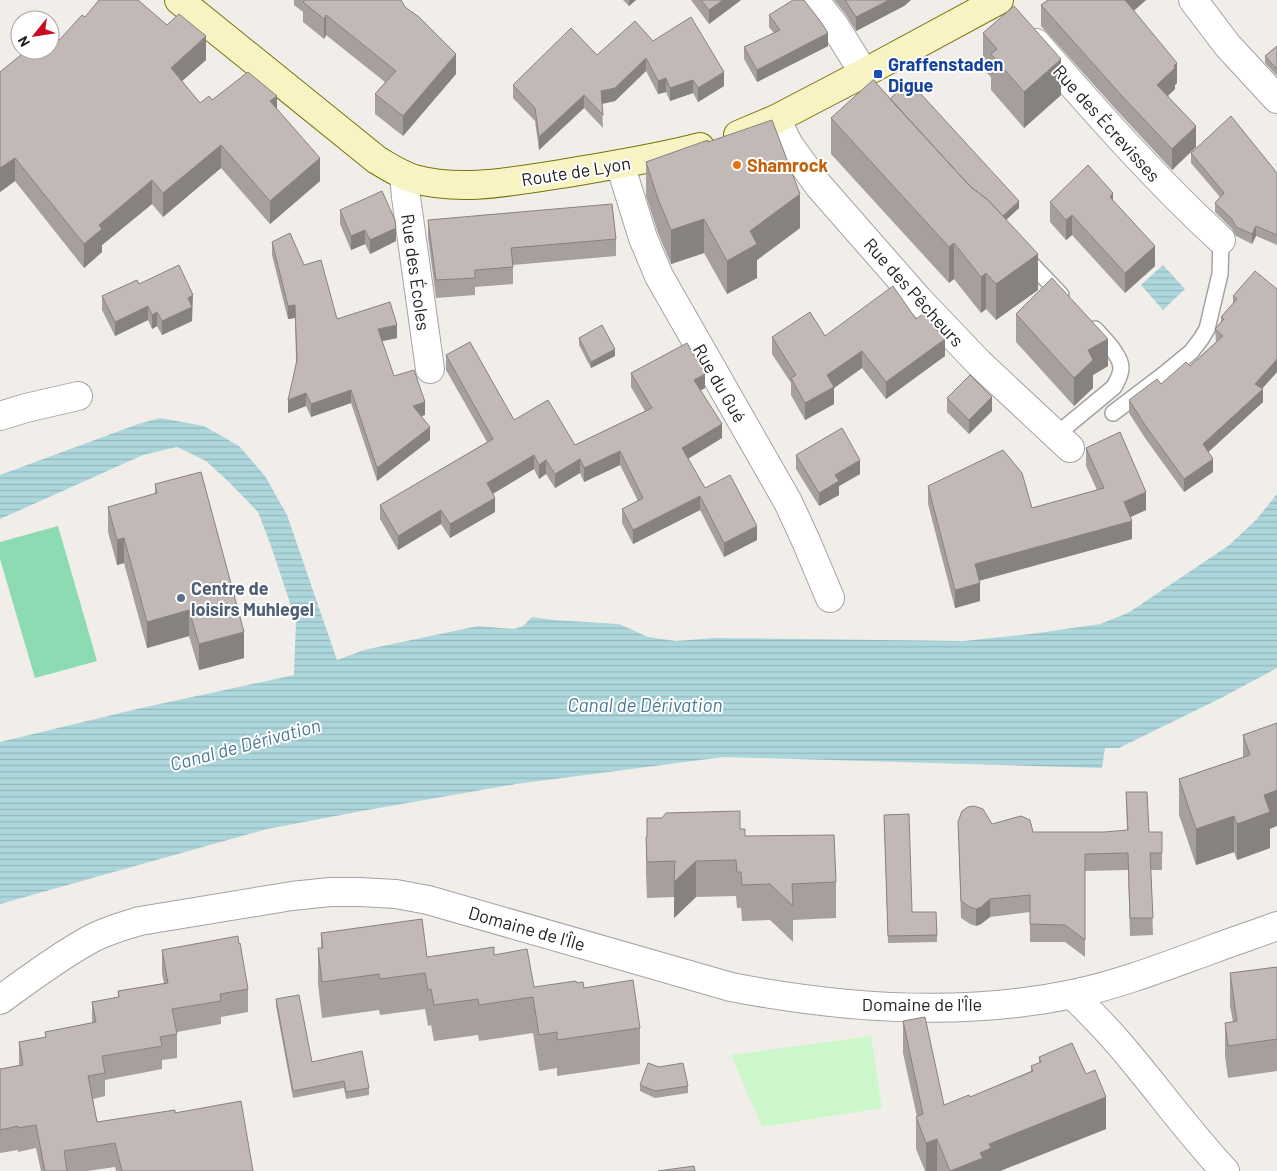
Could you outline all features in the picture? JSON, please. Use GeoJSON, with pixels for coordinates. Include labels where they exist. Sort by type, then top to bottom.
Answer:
{"type":"FeatureCollection","features":[{"type":"Feature","properties":{"kind":"main road","name":"Route de Lyon"},"geometry":{"type":"LineString","coordinates":[[179,0],[377,160],[413,179],[461,185],[498,184],[620,164],[700,148],[776,119],[999,0]]}},
{"type":"Feature","properties":{"kind":"street"},"geometry":{"type":"LineString","coordinates":[[814,0],[834,25],[864,73]]}},
{"type":"Feature","properties":{"kind":"street","name":"Rue des Écrevisses"},"geometry":{"type":"LineString","coordinates":[[999,0],[1108,125],[1174,195],[1221,240]]}},
{"type":"Feature","properties":{"kind":"street"},"geometry":{"type":"LineString","coordinates":[[1193,0],[1228,46],[1277,99]]}},
{"type":"Feature","properties":{"kind":"street","name":"Rue des Pêcheurs"},"geometry":{"type":"LineString","coordinates":[[776,119],[790,145],[819,186],[883,260],[979,363],[1063,442]]}},
{"type":"Feature","properties":{"kind":"street","name":"Rue du Gué"},"geometry":{"type":"LineString","coordinates":[[620,164],[643,238],[659,276],[788,502],[830,598]]}},
{"type":"Feature","properties":{"kind":"street","name":"Rue des Écoles"},"geometry":{"type":"LineString","coordinates":[[404,174],[430,368]]}},
{"type":"Feature","properties":{"kind":"street"},"geometry":{"type":"LineString","coordinates":[[0,416],[78,396]]}},
{"type":"Feature","properties":{"kind":"street","name":"Domaine de l'Île"},"geometry":{"type":"LineString","coordinates":[[0,1000],[67,953],[90,939],[118,928],[140,921],[292,896],[330,892],[396,894],[428,900],[731,987],[783,996],[843,1003],[926,1008],[968,1007],[1023,1002],[1072,994],[1126,980],[1277,926]]}},
{"type":"Feature","properties":{"kind":"street"},"geometry":{"type":"LineString","coordinates":[[1072,994],[1127,1053],[1207,1160],[1225,1171]]}},
{"type":"Feature","properties":{"kind":"lane"},"geometry":{"type":"LineString","coordinates":[[1113,412],[1176,364],[1201,340],[1207,329],[1220,274],[1221,240]]}},
{"type":"Feature","properties":{"kind":"lane"},"geometry":{"type":"LineString","coordinates":[[1013,245],[1072,306]]}},
{"type":"Feature","properties":{"kind":"lane"},"geometry":{"type":"LineString","coordinates":[[1063,442],[1114,387],[1119,378],[1121,368],[1118,357],[1085,319]]}},
{"type":"Feature","properties":{"kind":"green space"},"geometry":{"type":"Polygon","coordinates":[[[58,526],[97,661],[35,678],[0,559],[0,542],[58,526]]]}},
{"type":"Feature","properties":{"kind":"green space"},"geometry":{"type":"Polygon","coordinates":[[[871,1036],[882,1108],[762,1127],[731,1055],[871,1036]]]}},
{"type":"Feature","properties":{"kind":"water"},"geometry":{"type":"Polygon","coordinates":[[[1163,265],[1185,289],[1163,310],[1141,285],[1163,265]]]}},
{"type":"Feature","properties":{"kind":"water","name":"Canal de Dérivation"},"geometry":{"type":"Polygon","coordinates":[[[160,418],[204,426],[239,446],[265,476],[287,515],[337,660],[364,650],[478,626],[514,629],[523,626],[532,617],[619,624],[648,637],[676,641],[714,638],[964,641],[1100,624],[1128,613],[1228,546],[1256,520],[1277,494],[1277,668],[1119,748],[1105,748],[1102,768],[724,757],[516,784],[267,829],[0,904],[0,742],[141,708],[294,675],[296,621],[258,512],[206,461],[177,447],[143,455],[0,519],[0,475],[138,424],[160,418]]]}},
{"type":"Feature","properties":{"kind":"building"},"geometry":{"type":"Polygon","coordinates":[[[99,0],[138,0],[167,25],[179,14],[206,36],[171,68],[200,103],[209,96],[212,100],[248,72],[277,96],[270,101],[320,158],[270,201],[221,145],[163,193],[152,180],[99,225],[102,229],[84,244],[15,158],[0,168],[0,72],[15,60],[60,60],[60,39],[82,15],[85,17],[99,0]]]}},
{"type":"Feature","properties":{"kind":"building"},"geometry":{"type":"Polygon","coordinates":[[[305,0],[401,0],[405,7],[419,17],[456,54],[403,116],[375,94],[396,71],[326,15],[324,19],[303,2],[305,0]]]}},
{"type":"Feature","properties":{"kind":"building"},"geometry":{"type":"Polygon","coordinates":[[[701,0],[723,0],[709,10],[701,0]]]}},
{"type":"Feature","properties":{"kind":"building"},"geometry":{"type":"Polygon","coordinates":[[[793,0],[804,0],[828,33],[757,70],[744,47],[780,30],[769,15],[793,0]]]}},
{"type":"Feature","properties":{"kind":"building"},"geometry":{"type":"Polygon","coordinates":[[[845,0],[889,0],[856,17],[845,0]]]}},
{"type":"Feature","properties":{"kind":"building"},"geometry":{"type":"Polygon","coordinates":[[[1048,0],[1125,0],[1177,63],[1174,66],[1175,68],[1157,85],[1196,126],[1172,149],[1041,5],[1048,0]]]}},
{"type":"Feature","properties":{"kind":"building"},"geometry":{"type":"Polygon","coordinates":[[[1014,6],[1061,59],[1024,92],[991,54],[997,49],[983,33],[1014,6]]]}},
{"type":"Feature","properties":{"kind":"building"},"geometry":{"type":"Polygon","coordinates":[[[691,17],[724,72],[698,88],[693,80],[670,88],[666,78],[658,81],[646,58],[615,88],[601,91],[603,115],[584,95],[539,137],[535,108],[513,85],[571,28],[597,55],[635,21],[653,41],[691,17]]]}},
{"type":"Feature","properties":{"kind":"building"},"geometry":{"type":"Polygon","coordinates":[[[1277,46],[1277,69],[1265,56],[1277,46]]]}},
{"type":"Feature","properties":{"kind":"building"},"geometry":{"type":"Polygon","coordinates":[[[874,79],[956,171],[971,187],[988,200],[1038,254],[996,284],[986,273],[981,277],[954,243],[949,247],[831,118],[874,79]]]}},
{"type":"Feature","properties":{"kind":"building"},"geometry":{"type":"Polygon","coordinates":[[[909,81],[1019,201],[1003,216],[988,200],[971,187],[890,99],[909,81]]]}},
{"type":"Feature","properties":{"kind":"building"},"geometry":{"type":"Polygon","coordinates":[[[1231,116],[1277,173],[1277,235],[1256,226],[1252,234],[1236,227],[1232,219],[1215,203],[1224,193],[1191,153],[1231,116]]]}},
{"type":"Feature","properties":{"kind":"building"},"geometry":{"type":"Polygon","coordinates":[[[772,120],[800,194],[750,231],[757,244],[727,261],[704,219],[671,230],[658,199],[646,162],[772,120]]]}},
{"type":"Feature","properties":{"kind":"building"},"geometry":{"type":"Polygon","coordinates":[[[1088,165],[1113,193],[1110,197],[1155,246],[1125,273],[1072,215],[1066,220],[1050,202],[1088,165]]]}},
{"type":"Feature","properties":{"kind":"building"},"geometry":{"type":"Polygon","coordinates":[[[382,191],[395,220],[396,228],[370,240],[365,230],[351,236],[340,210],[382,191]]]}},
{"type":"Feature","properties":{"kind":"building"},"geometry":{"type":"Polygon","coordinates":[[[612,204],[616,239],[511,248],[513,267],[475,270],[475,278],[436,280],[428,220],[612,204]]]}},
{"type":"Feature","properties":{"kind":"building"},"geometry":{"type":"Polygon","coordinates":[[[290,233],[304,265],[321,260],[337,319],[390,302],[397,325],[378,329],[394,376],[414,370],[425,402],[413,406],[430,427],[377,468],[351,390],[311,404],[306,393],[288,400],[297,360],[295,305],[288,306],[272,242],[290,233]]]}},
{"type":"Feature","properties":{"kind":"building"},"geometry":{"type":"Polygon","coordinates":[[[179,265],[193,295],[188,298],[192,307],[162,321],[157,312],[152,315],[148,306],[115,322],[102,296],[137,280],[139,284],[179,265]]]}},
{"type":"Feature","properties":{"kind":"building"},"geometry":{"type":"Polygon","coordinates":[[[1255,271],[1277,289],[1277,359],[1255,384],[1263,389],[1203,444],[1213,459],[1184,479],[1129,400],[1157,379],[1161,384],[1186,362],[1190,366],[1223,336],[1215,329],[1224,319],[1221,317],[1237,299],[1233,296],[1255,271]]]}},
{"type":"Feature","properties":{"kind":"building"},"geometry":{"type":"Polygon","coordinates":[[[1052,278],[1108,339],[1088,350],[1093,360],[1074,378],[1016,314],[1052,278]]]}},
{"type":"Feature","properties":{"kind":"building"},"geometry":{"type":"Polygon","coordinates":[[[893,286],[916,319],[923,314],[945,339],[886,382],[862,351],[827,375],[834,387],[805,403],[791,378],[796,375],[772,337],[810,312],[825,336],[893,286]]]}},
{"type":"Feature","properties":{"kind":"building"},"geometry":{"type":"Polygon","coordinates":[[[602,325],[615,349],[591,362],[579,338],[602,325]]]}},
{"type":"Feature","properties":{"kind":"building"},"geometry":{"type":"Polygon","coordinates":[[[470,342],[514,420],[548,400],[575,445],[652,408],[631,373],[687,343],[705,374],[694,380],[722,424],[682,448],[705,488],[730,475],[757,526],[724,543],[700,496],[633,530],[622,509],[643,498],[620,451],[584,468],[580,459],[555,474],[546,460],[539,465],[534,455],[487,483],[495,498],[450,524],[441,510],[398,536],[380,505],[493,439],[446,355],[470,342]]]}},
{"type":"Feature","properties":{"kind":"building"},"geometry":{"type":"Polygon","coordinates":[[[970,375],[992,397],[969,420],[947,398],[970,375]]]}},
{"type":"Feature","properties":{"kind":"building"},"geometry":{"type":"Polygon","coordinates":[[[842,428],[860,460],[835,475],[839,481],[819,493],[796,455],[842,428]]]}},
{"type":"Feature","properties":{"kind":"building"},"geometry":{"type":"Polygon","coordinates":[[[1120,432],[1146,492],[1124,502],[1132,521],[975,564],[980,583],[955,590],[928,486],[1003,450],[1022,473],[1032,508],[1104,488],[1086,448],[1120,432]]]}},
{"type":"Feature","properties":{"kind":"building","name":"Centre de loisirs Muhlegel"},"geometry":{"type":"Polygon","coordinates":[[[201,472],[244,632],[199,644],[189,610],[147,622],[124,538],[117,540],[108,507],[157,493],[155,484],[201,472]]]}},
{"type":"Feature","properties":{"kind":"building"},"geometry":{"type":"Polygon","coordinates":[[[1277,723],[1277,790],[1264,795],[1270,812],[1237,824],[1234,816],[1196,829],[1179,779],[1250,755],[1243,735],[1277,723]]]}},
{"type":"Feature","properties":{"kind":"building"},"geometry":{"type":"Polygon","coordinates":[[[1126,792],[1147,792],[1149,832],[1162,832],[1162,853],[1150,853],[1153,918],[1130,918],[1128,853],[1085,854],[1085,940],[1065,925],[1030,924],[1030,895],[990,899],[976,909],[961,901],[958,822],[962,811],[968,807],[974,806],[983,809],[992,824],[1021,816],[1030,820],[1033,832],[1128,830],[1126,792]]]}},
{"type":"Feature","properties":{"kind":"building"},"geometry":{"type":"Polygon","coordinates":[[[740,811],[740,829],[745,829],[745,836],[834,835],[836,882],[792,884],[793,906],[770,884],[742,885],[741,872],[737,872],[736,860],[696,861],[674,882],[675,861],[647,862],[647,818],[662,818],[666,813],[740,811]]]}},
{"type":"Feature","properties":{"kind":"building"},"geometry":{"type":"Polygon","coordinates":[[[909,814],[912,912],[936,912],[937,935],[888,936],[884,815],[909,814]]]}},
{"type":"Feature","properties":{"kind":"building"},"geometry":{"type":"Polygon","coordinates":[[[422,919],[427,957],[494,947],[494,955],[527,949],[534,987],[576,981],[577,983],[583,982],[584,988],[633,980],[640,1028],[557,1040],[557,1032],[539,1035],[533,997],[479,1005],[478,999],[434,1005],[431,989],[428,990],[425,973],[380,979],[379,974],[322,982],[318,948],[323,948],[321,933],[422,919]]]}},
{"type":"Feature","properties":{"kind":"building"},"geometry":{"type":"Polygon","coordinates":[[[238,936],[248,989],[220,994],[221,1001],[172,1009],[177,1034],[160,1037],[162,1046],[102,1056],[105,1073],[88,1076],[97,1122],[175,1110],[175,1113],[241,1101],[253,1171],[122,1171],[115,1143],[64,1151],[67,1171],[45,1171],[36,1125],[0,1130],[0,1069],[23,1065],[19,1042],[46,1037],[45,1032],[96,1022],[92,1002],[119,997],[118,991],[168,983],[162,950],[238,936]]]}},
{"type":"Feature","properties":{"kind":"building"},"geometry":{"type":"Polygon","coordinates":[[[1277,967],[1277,1039],[1228,1046],[1225,1023],[1237,1021],[1230,973],[1277,967]]]}},
{"type":"Feature","properties":{"kind":"building"},"geometry":{"type":"Polygon","coordinates":[[[299,995],[312,1062],[362,1051],[369,1088],[346,1092],[344,1081],[293,1091],[276,999],[299,995]]]}},
{"type":"Feature","properties":{"kind":"building"},"geometry":{"type":"Polygon","coordinates":[[[925,1017],[944,1105],[969,1095],[970,1097],[1033,1071],[1031,1066],[1041,1062],[1039,1057],[1072,1043],[1086,1074],[1095,1070],[1106,1097],[989,1144],[991,1148],[980,1153],[983,1158],[950,1171],[937,1139],[926,1143],[916,1117],[923,1114],[903,1021],[925,1017]]]}},
{"type":"Feature","properties":{"kind":"building"},"geometry":{"type":"Polygon","coordinates":[[[648,1063],[659,1067],[683,1063],[688,1086],[655,1091],[640,1085],[648,1063]]]}},
{"type":"Feature","properties":{"kind":"building"},"geometry":{"type":"Polygon","coordinates":[[[694,1166],[695,1171],[658,1171],[694,1166]]]}},
{"type":"Feature","properties":{"kind":"place","name":"Graffenstaden Digue"},"geometry":{"type":"Point","coordinates":[878,74]}},
{"type":"Feature","properties":{"kind":"place","name":"Shamrock"},"geometry":{"type":"Point","coordinates":[737,165]}},
{"type":"Feature","properties":{"kind":"place","name":"Centre de loisirs Muhlegel"},"geometry":{"type":"Point","coordinates":[181,598]}}]}
